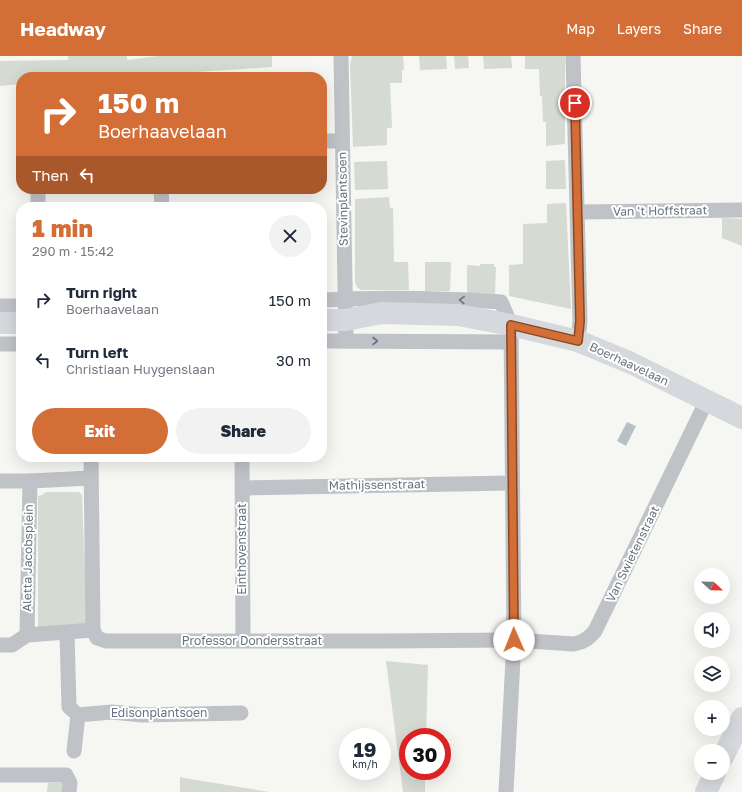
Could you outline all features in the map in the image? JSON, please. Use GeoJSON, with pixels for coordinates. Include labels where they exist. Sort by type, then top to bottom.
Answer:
{"type":"FeatureCollection","features":[{"type":"Feature","properties":{"kind":"main road","name":"Boerhaavelaan"},"geometry":{"type":"LineString","coordinates":[[327,320],[346,320],[381,313],[458,315],[510,333],[578,341],[631,363],[742,418]]}},
{"type":"Feature","properties":{"kind":"main road"},"geometry":{"type":"LineString","coordinates":[[0,323],[16,323]]}},
{"type":"Feature","properties":{"kind":"main road"},"geometry":{"type":"LineString","coordinates":[[729,744],[742,718]]}},
{"type":"Feature","properties":{"kind":"main road"},"geometry":{"type":"LineString","coordinates":[[706,792],[712,780]]}},
{"type":"Feature","properties":{"kind":"street","name":"Stevinplantsoen"},"geometry":{"type":"LineString","coordinates":[[341,56],[346,320]]}},
{"type":"Feature","properties":{"kind":"street"},"geometry":{"type":"LineString","coordinates":[[574,56],[580,321],[578,341]]}},
{"type":"Feature","properties":{"kind":"street"},"geometry":{"type":"LineString","coordinates":[[327,141],[342,141]]}},
{"type":"Feature","properties":{"kind":"street","name":"Van 't Hoffstraat"},"geometry":{"type":"LineString","coordinates":[[578,212],[742,210]]}},
{"type":"Feature","properties":{"kind":"street","name":"Boerhaavelaan"},"geometry":{"type":"LineString","coordinates":[[327,304],[346,320],[510,333]]}},
{"type":"Feature","properties":{"kind":"street"},"geometry":{"type":"LineString","coordinates":[[0,306],[16,306]]}},
{"type":"Feature","properties":{"kind":"street","name":"Boerhaavelaan"},"geometry":{"type":"LineString","coordinates":[[327,337],[346,320]]}},
{"type":"Feature","properties":{"kind":"street"},"geometry":{"type":"LineString","coordinates":[[506,792],[514,640],[510,333]]}},
{"type":"Feature","properties":{"kind":"street"},"geometry":{"type":"LineString","coordinates":[[0,344],[16,344]]}},
{"type":"Feature","properties":{"kind":"street","name":"Van Swietenstraat"},"geometry":{"type":"LineString","coordinates":[[514,640],[574,644],[589,638],[595,631],[707,400]]}},
{"type":"Feature","properties":{"kind":"street"},"geometry":{"type":"LineString","coordinates":[[0,645],[12,645],[27,635],[93,630],[91,462]]}},
{"type":"Feature","properties":{"kind":"street","name":"Einthovenstraat"},"geometry":{"type":"LineString","coordinates":[[242,462],[243,640]]}},
{"type":"Feature","properties":{"kind":"street"},"geometry":{"type":"LineString","coordinates":[[0,480],[30,481],[91,478]]}},
{"type":"Feature","properties":{"kind":"street","name":"Aletta Jacobsplein"},"geometry":{"type":"LineString","coordinates":[[27,635],[30,481]]}},
{"type":"Feature","properties":{"kind":"street","name":"Mathijssenstraat"},"geometry":{"type":"LineString","coordinates":[[242,488],[512,483]]}},
{"type":"Feature","properties":{"kind":"street","name":"Professor Dondersstraat"},"geometry":{"type":"LineString","coordinates":[[93,630],[97,638],[106,641],[514,640]]}},
{"type":"Feature","properties":{"kind":"street"},"geometry":{"type":"LineString","coordinates":[[68,633],[69,707],[78,715],[74,751]]}},
{"type":"Feature","properties":{"kind":"street","name":"Edisonplantsoen"},"geometry":{"type":"LineString","coordinates":[[78,715],[112,712],[142,715],[241,713]]}},
{"type":"Feature","properties":{"kind":"street"},"geometry":{"type":"LineString","coordinates":[[0,775],[66,775],[70,783],[69,792]]}},
{"type":"Feature","properties":{"kind":"shaded area"},"geometry":{"type":"Polygon","coordinates":[[[68,56],[127,56],[127,60],[158,56],[272,56],[272,67],[197,72],[16,72],[16,84],[0,86],[0,61],[68,60],[68,56]]]}},
{"type":"Feature","properties":{"kind":"shaded area"},"geometry":{"type":"Polygon","coordinates":[[[352,56],[403,56],[404,70],[402,70],[402,83],[390,83],[392,128],[387,128],[387,145],[353,147],[350,65],[352,56]]]}},
{"type":"Feature","properties":{"kind":"shaded area"},"geometry":{"type":"Polygon","coordinates":[[[419,56],[446,56],[447,69],[420,70],[419,56]]]}},
{"type":"Feature","properties":{"kind":"shaded area"},"geometry":{"type":"Polygon","coordinates":[[[454,56],[468,56],[469,68],[455,69],[454,56]]]}},
{"type":"Feature","properties":{"kind":"shaded area"},"geometry":{"type":"Polygon","coordinates":[[[483,56],[511,56],[512,68],[484,69],[483,56]]]}},
{"type":"Feature","properties":{"kind":"shaded area"},"geometry":{"type":"Polygon","coordinates":[[[525,56],[565,56],[565,144],[546,146],[546,122],[543,122],[539,69],[525,69],[525,56]]]}},
{"type":"Feature","properties":{"kind":"shaded area"},"geometry":{"type":"Polygon","coordinates":[[[565,160],[566,189],[546,189],[546,161],[565,160]]]}},
{"type":"Feature","properties":{"kind":"shaded area"},"geometry":{"type":"Polygon","coordinates":[[[387,161],[388,189],[355,190],[354,162],[387,161]]]}},
{"type":"Feature","properties":{"kind":"shaded area"},"geometry":{"type":"Polygon","coordinates":[[[389,197],[390,208],[393,208],[394,262],[408,262],[409,290],[361,290],[357,287],[355,282],[355,199],[389,197]]]}},
{"type":"Feature","properties":{"kind":"shaded area"},"geometry":{"type":"Polygon","coordinates":[[[566,203],[571,309],[509,296],[509,265],[523,264],[523,224],[547,223],[547,204],[566,203]]]}},
{"type":"Feature","properties":{"kind":"shaded area"},"geometry":{"type":"Polygon","coordinates":[[[722,218],[742,219],[742,246],[722,238],[722,218]]]}},
{"type":"Feature","properties":{"kind":"shaded area"},"geometry":{"type":"Polygon","coordinates":[[[425,262],[451,262],[450,291],[425,291],[425,262]]]}},
{"type":"Feature","properties":{"kind":"shaded area"},"geometry":{"type":"Polygon","coordinates":[[[480,264],[494,264],[494,267],[496,267],[495,294],[467,293],[467,265],[480,266],[480,264]]]}},
{"type":"Feature","properties":{"kind":"shaded area"},"geometry":{"type":"Polygon","coordinates":[[[627,422],[636,426],[626,446],[617,441],[627,422]]]}},
{"type":"Feature","properties":{"kind":"shaded area"},"geometry":{"type":"Polygon","coordinates":[[[46,492],[79,492],[82,495],[87,629],[38,632],[38,496],[46,492]]]}},
{"type":"Feature","properties":{"kind":"shaded area"},"geometry":{"type":"Polygon","coordinates":[[[386,661],[428,665],[426,728],[399,728],[399,761],[386,661]]]}},
{"type":"Feature","properties":{"kind":"shaded area"},"geometry":{"type":"Polygon","coordinates":[[[180,777],[184,778],[270,792],[180,792],[180,777]]]}},
{"type":"Feature","properties":{"kind":"shaded area"},"geometry":{"type":"Polygon","coordinates":[[[401,780],[425,780],[425,792],[403,792],[401,780]]]}},
{"type":"Feature","properties":{"kind":"shaded area"},"geometry":{"type":"Polygon","coordinates":[[[48,783],[63,783],[62,792],[47,792],[48,783]]]}},
{"type":"Feature","properties":{"kind":"route"},"geometry":{"type":"LineString","coordinates":[[514,640],[511,325],[578,341],[580,321],[575,103]]}}]}
